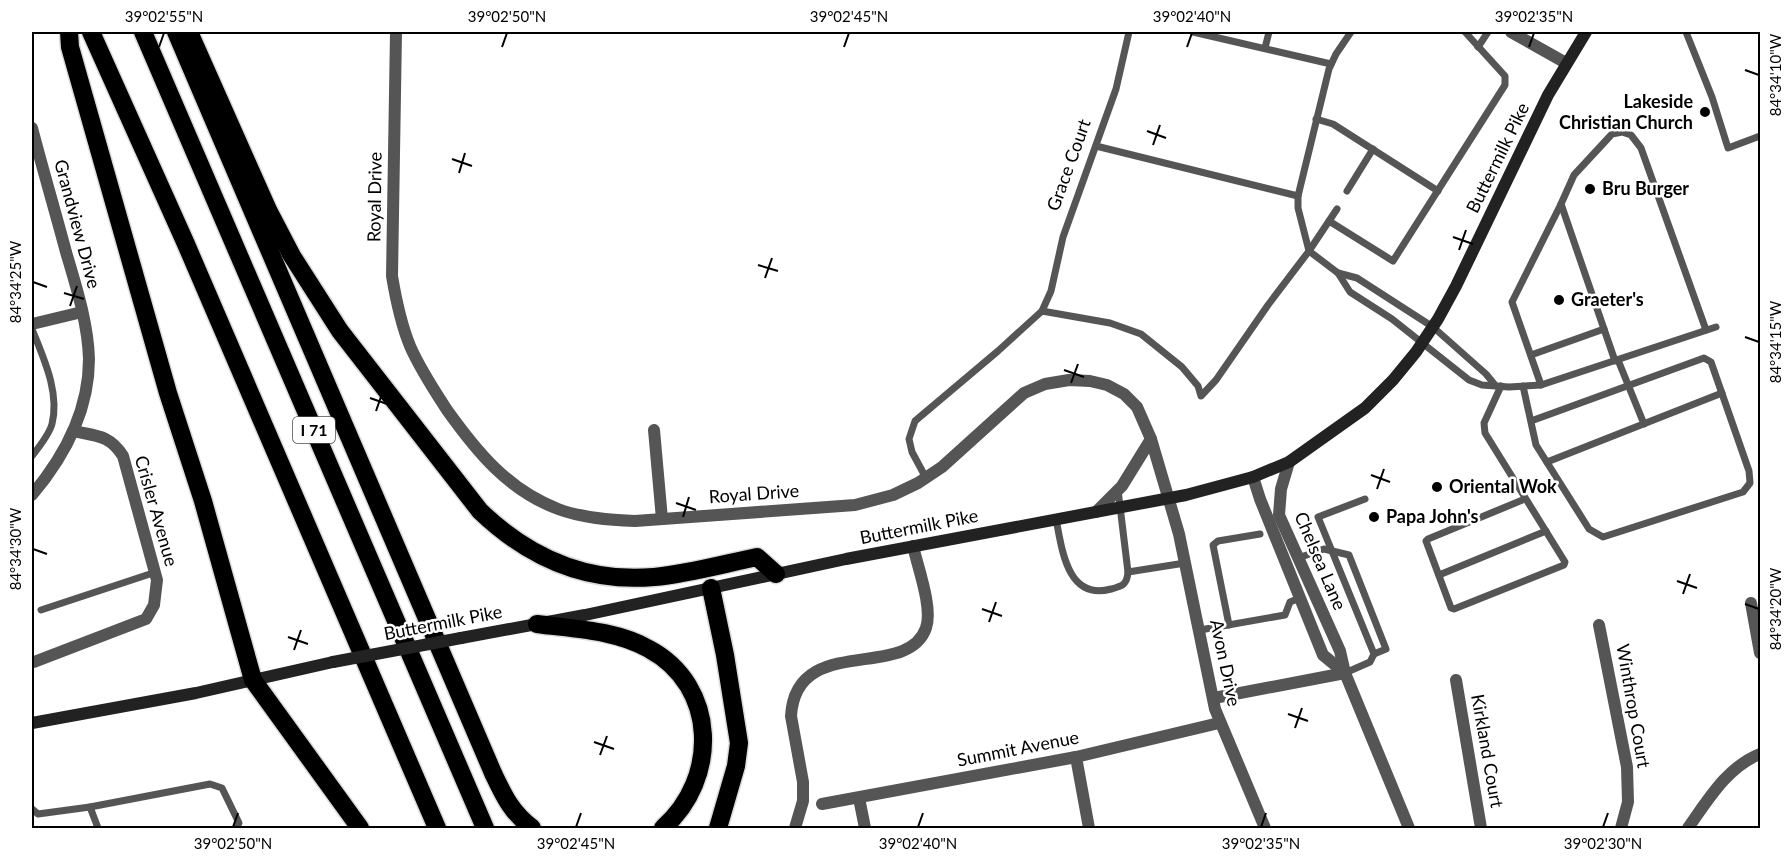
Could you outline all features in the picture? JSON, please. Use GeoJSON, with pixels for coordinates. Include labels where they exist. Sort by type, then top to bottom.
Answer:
{"type":"FeatureCollection","features":[{"type":"Feature","properties":{"kind":"highway"},"geometry":{"type":"LineString","coordinates":[[69,32],[70,47],[168,393],[203,501],[253,680],[360,828]]}},
{"type":"Feature","properties":{"kind":"highway","name":"I 71"},"geometry":{"type":"LineString","coordinates":[[91,32],[186,244],[437,828]]}},
{"type":"Feature","properties":{"kind":"highway","name":"I 71"},"geometry":{"type":"LineString","coordinates":[[143,32],[485,828]]}},
{"type":"Feature","properties":{"kind":"highway"},"geometry":{"type":"LineString","coordinates":[[176,32],[493,773],[510,808],[518,818],[532,828]]}},
{"type":"Feature","properties":{"kind":"highway"},"geometry":{"type":"LineString","coordinates":[[189,32],[268,210],[292,256],[340,331],[480,511],[500,530],[539,555],[571,569],[614,578],[657,577],[757,558],[776,573]]}},
{"type":"Feature","properties":{"kind":"highway"},"geometry":{"type":"LineString","coordinates":[[711,588],[725,655],[739,743],[736,766],[718,828]]}},
{"type":"Feature","properties":{"kind":"highway"},"geometry":{"type":"LineString","coordinates":[[537,624],[604,633],[631,640],[663,657],[690,690],[703,723],[702,761],[692,791],[684,806],[663,828]]}},
{"type":"Feature","properties":{"kind":"main road","name":"Buttermilk Pike"},"geometry":{"type":"LineString","coordinates":[[32,723],[196,693],[333,662],[537,624],[776,573],[1169,498],[1253,477],[1289,462],[1365,408],[1393,380],[1422,344],[1456,286],[1548,95],[1586,32]]}},
{"type":"Feature","properties":{"kind":"street","name":"Royal Drive"},"geometry":{"type":"LineString","coordinates":[[396,32],[392,276],[403,327],[421,368],[468,439],[492,468],[527,495],[557,509],[578,515],[626,521],[855,505],[893,495],[926,478],[960,451],[1024,393],[1045,384],[1069,380],[1090,381],[1107,386],[1124,394],[1137,407],[1151,439],[1169,498]]}},
{"type":"Feature","properties":{"kind":"street"},"geometry":{"type":"LineString","coordinates":[[1511,32],[1566,63]]}},
{"type":"Feature","properties":{"kind":"street","name":"Grandview Drive"},"geometry":{"type":"LineString","coordinates":[[32,128],[82,312],[89,359],[84,399],[74,431],[52,471],[32,495]]}},
{"type":"Feature","properties":{"kind":"street"},"geometry":{"type":"LineString","coordinates":[[32,327],[82,312]]}},
{"type":"Feature","properties":{"kind":"street"},"geometry":{"type":"LineString","coordinates":[[654,430],[662,519]]}},
{"type":"Feature","properties":{"kind":"street","name":"Crisler Avenue"},"geometry":{"type":"LineString","coordinates":[[33,663],[146,619],[154,605],[157,590],[156,572],[123,456],[116,444],[102,437],[74,431]]}},
{"type":"Feature","properties":{"kind":"street"},"geometry":{"type":"LineString","coordinates":[[1096,512],[1118,490],[1151,439]]}},
{"type":"Feature","properties":{"kind":"street","name":"Chelsea Lane"},"geometry":{"type":"LineString","coordinates":[[1289,462],[1281,489],[1279,514],[1340,651],[1345,673],[1409,828]]}},
{"type":"Feature","properties":{"kind":"street","name":"Chelsea Lane"},"geometry":{"type":"LineString","coordinates":[[1253,477],[1323,654],[1345,673]]}},
{"type":"Feature","properties":{"kind":"street","name":"Avon Drive"},"geometry":{"type":"LineString","coordinates":[[1169,498],[1219,723],[1266,828]]}},
{"type":"Feature","properties":{"kind":"street"},"geometry":{"type":"LineString","coordinates":[[795,828],[803,801],[803,782],[791,716],[798,689],[813,673],[836,663],[901,652],[918,643],[926,628],[928,612],[913,546]]}},
{"type":"Feature","properties":{"kind":"street"},"geometry":{"type":"LineString","coordinates":[[1751,603],[1761,653]]}},
{"type":"Feature","properties":{"kind":"street","name":"Winthrop Court"},"geometry":{"type":"LineString","coordinates":[[1599,625],[1628,767],[1628,801],[1621,828]]}},
{"type":"Feature","properties":{"kind":"street"},"geometry":{"type":"LineString","coordinates":[[1214,699],[1345,673]]}},
{"type":"Feature","properties":{"kind":"street","name":"Kirkland Court"},"geometry":{"type":"LineString","coordinates":[[1456,680],[1481,828]]}},
{"type":"Feature","properties":{"kind":"street","name":"Summit Avenue"},"geometry":{"type":"LineString","coordinates":[[822,804],[1076,757],[1219,723]]}},
{"type":"Feature","properties":{"kind":"street"},"geometry":{"type":"LineString","coordinates":[[1688,828],[1720,783],[1746,760],[1761,754]]}},
{"type":"Feature","properties":{"kind":"street"},"geometry":{"type":"LineString","coordinates":[[1076,757],[1089,828]]}},
{"type":"Feature","properties":{"kind":"street"},"geometry":{"type":"LineString","coordinates":[[859,798],[865,828]]}},
{"type":"Feature","properties":{"kind":"lane","name":"Grace Court"},"geometry":{"type":"LineString","coordinates":[[1042,311],[1051,291],[1063,237],[1116,89],[1129,32]]}},
{"type":"Feature","properties":{"kind":"lane"},"geometry":{"type":"LineString","coordinates":[[1193,32],[1331,64]]}},
{"type":"Feature","properties":{"kind":"lane"},"geometry":{"type":"LineString","coordinates":[[1265,48],[1269,32]]}},
{"type":"Feature","properties":{"kind":"lane"},"geometry":{"type":"LineString","coordinates":[[1350,32],[1331,64],[1298,196],[1298,208],[1309,251],[1338,273],[1350,292],[1392,319],[1469,380],[1482,385],[1541,385],[1716,327]]}},
{"type":"Feature","properties":{"kind":"lane"},"geometry":{"type":"LineString","coordinates":[[1329,221],[1393,261],[1505,85],[1505,76],[1465,32]]}},
{"type":"Feature","properties":{"kind":"lane"},"geometry":{"type":"LineString","coordinates":[[1478,47],[1488,32]]}},
{"type":"Feature","properties":{"kind":"lane"},"geometry":{"type":"LineString","coordinates":[[1686,32],[1712,97],[1728,148],[1761,136]]}},
{"type":"Feature","properties":{"kind":"lane"},"geometry":{"type":"LineString","coordinates":[[1316,119],[1333,124],[1438,191]]}},
{"type":"Feature","properties":{"kind":"lane"},"geometry":{"type":"LineString","coordinates":[[1541,385],[1512,302],[1574,175],[1612,134],[1622,132],[1631,135],[1641,148],[1706,330]]}},
{"type":"Feature","properties":{"kind":"lane"},"geometry":{"type":"LineString","coordinates":[[1096,146],[1298,196]]}},
{"type":"Feature","properties":{"kind":"lane"},"geometry":{"type":"LineString","coordinates":[[1347,191],[1373,149]]}},
{"type":"Feature","properties":{"kind":"lane"},"geometry":{"type":"LineString","coordinates":[[1561,204],[1604,329],[1644,424]]}},
{"type":"Feature","properties":{"kind":"lane"},"geometry":{"type":"LineString","coordinates":[[926,478],[912,452],[909,439],[915,421],[1042,311],[1110,323],[1141,334],[1167,353],[1182,368],[1198,386],[1201,396],[1216,380],[1337,209]]}},
{"type":"Feature","properties":{"kind":"lane"},"geometry":{"type":"LineString","coordinates":[[1338,273],[1358,278],[1433,327],[1498,385]]}},
{"type":"Feature","properties":{"kind":"lane"},"geometry":{"type":"LineString","coordinates":[[32,327],[46,363],[54,402],[51,425],[32,456]]}},
{"type":"Feature","properties":{"kind":"lane"},"geometry":{"type":"LineString","coordinates":[[1531,355],[1604,329]]}},
{"type":"Feature","properties":{"kind":"lane"},"geometry":{"type":"LineString","coordinates":[[1523,386],[1536,445],[1589,529],[1603,537],[1743,492],[1750,483],[1749,471],[1711,362],[1704,358],[1531,421]]}},
{"type":"Feature","properties":{"kind":"lane"},"geometry":{"type":"LineString","coordinates":[[1498,385],[1484,423],[1485,433],[1565,562],[1564,565],[1454,609],[1451,608],[1426,541],[1428,538],[1525,499]]}},
{"type":"Feature","properties":{"kind":"lane"},"geometry":{"type":"LineString","coordinates":[[1547,462],[1722,393]]}},
{"type":"Feature","properties":{"kind":"lane"},"geometry":{"type":"LineString","coordinates":[[1056,519],[1068,569],[1079,583],[1093,591],[1123,586],[1128,581],[1128,572],[1118,490]]}},
{"type":"Feature","properties":{"kind":"lane"},"geometry":{"type":"LineString","coordinates":[[1365,499],[1318,517],[1374,654]]}},
{"type":"Feature","properties":{"kind":"lane"},"geometry":{"type":"LineString","coordinates":[[1439,575],[1546,531]]}},
{"type":"Feature","properties":{"kind":"lane"},"geometry":{"type":"LineString","coordinates":[[1229,625],[1213,545],[1218,541],[1260,534]]}},
{"type":"Feature","properties":{"kind":"lane"},"geometry":{"type":"LineString","coordinates":[[1298,558],[1324,549],[1349,555],[1386,649],[1374,654],[1370,662],[1345,673]]}},
{"type":"Feature","properties":{"kind":"lane"},"geometry":{"type":"LineString","coordinates":[[1128,572],[1185,563]]}},
{"type":"Feature","properties":{"kind":"lane"},"geometry":{"type":"LineString","coordinates":[[41,610],[156,572]]}},
{"type":"Feature","properties":{"kind":"lane"},"geometry":{"type":"LineString","coordinates":[[1200,630],[1285,615],[1290,602],[1300,598]]}},
{"type":"Feature","properties":{"kind":"lane"},"geometry":{"type":"LineString","coordinates":[[32,809],[39,814],[90,807],[210,784],[222,788],[239,823],[236,828]]}},
{"type":"Feature","properties":{"kind":"lane"},"geometry":{"type":"LineString","coordinates":[[90,807],[98,828]]}},
{"type":"Feature","properties":{"kind":"place","name":"Lakeside Christian Church"},"geometry":{"type":"Point","coordinates":[1705,112]}},
{"type":"Feature","properties":{"kind":"place","name":"Bru Burger"},"geometry":{"type":"Point","coordinates":[1590,189]}},
{"type":"Feature","properties":{"kind":"place","name":"Graeter's"},"geometry":{"type":"Point","coordinates":[1559,300]}},
{"type":"Feature","properties":{"kind":"place","name":"Oriental Wok"},"geometry":{"type":"Point","coordinates":[1437,487]}},
{"type":"Feature","properties":{"kind":"place","name":"Papa John's"},"geometry":{"type":"Point","coordinates":[1374,517]}}]}
